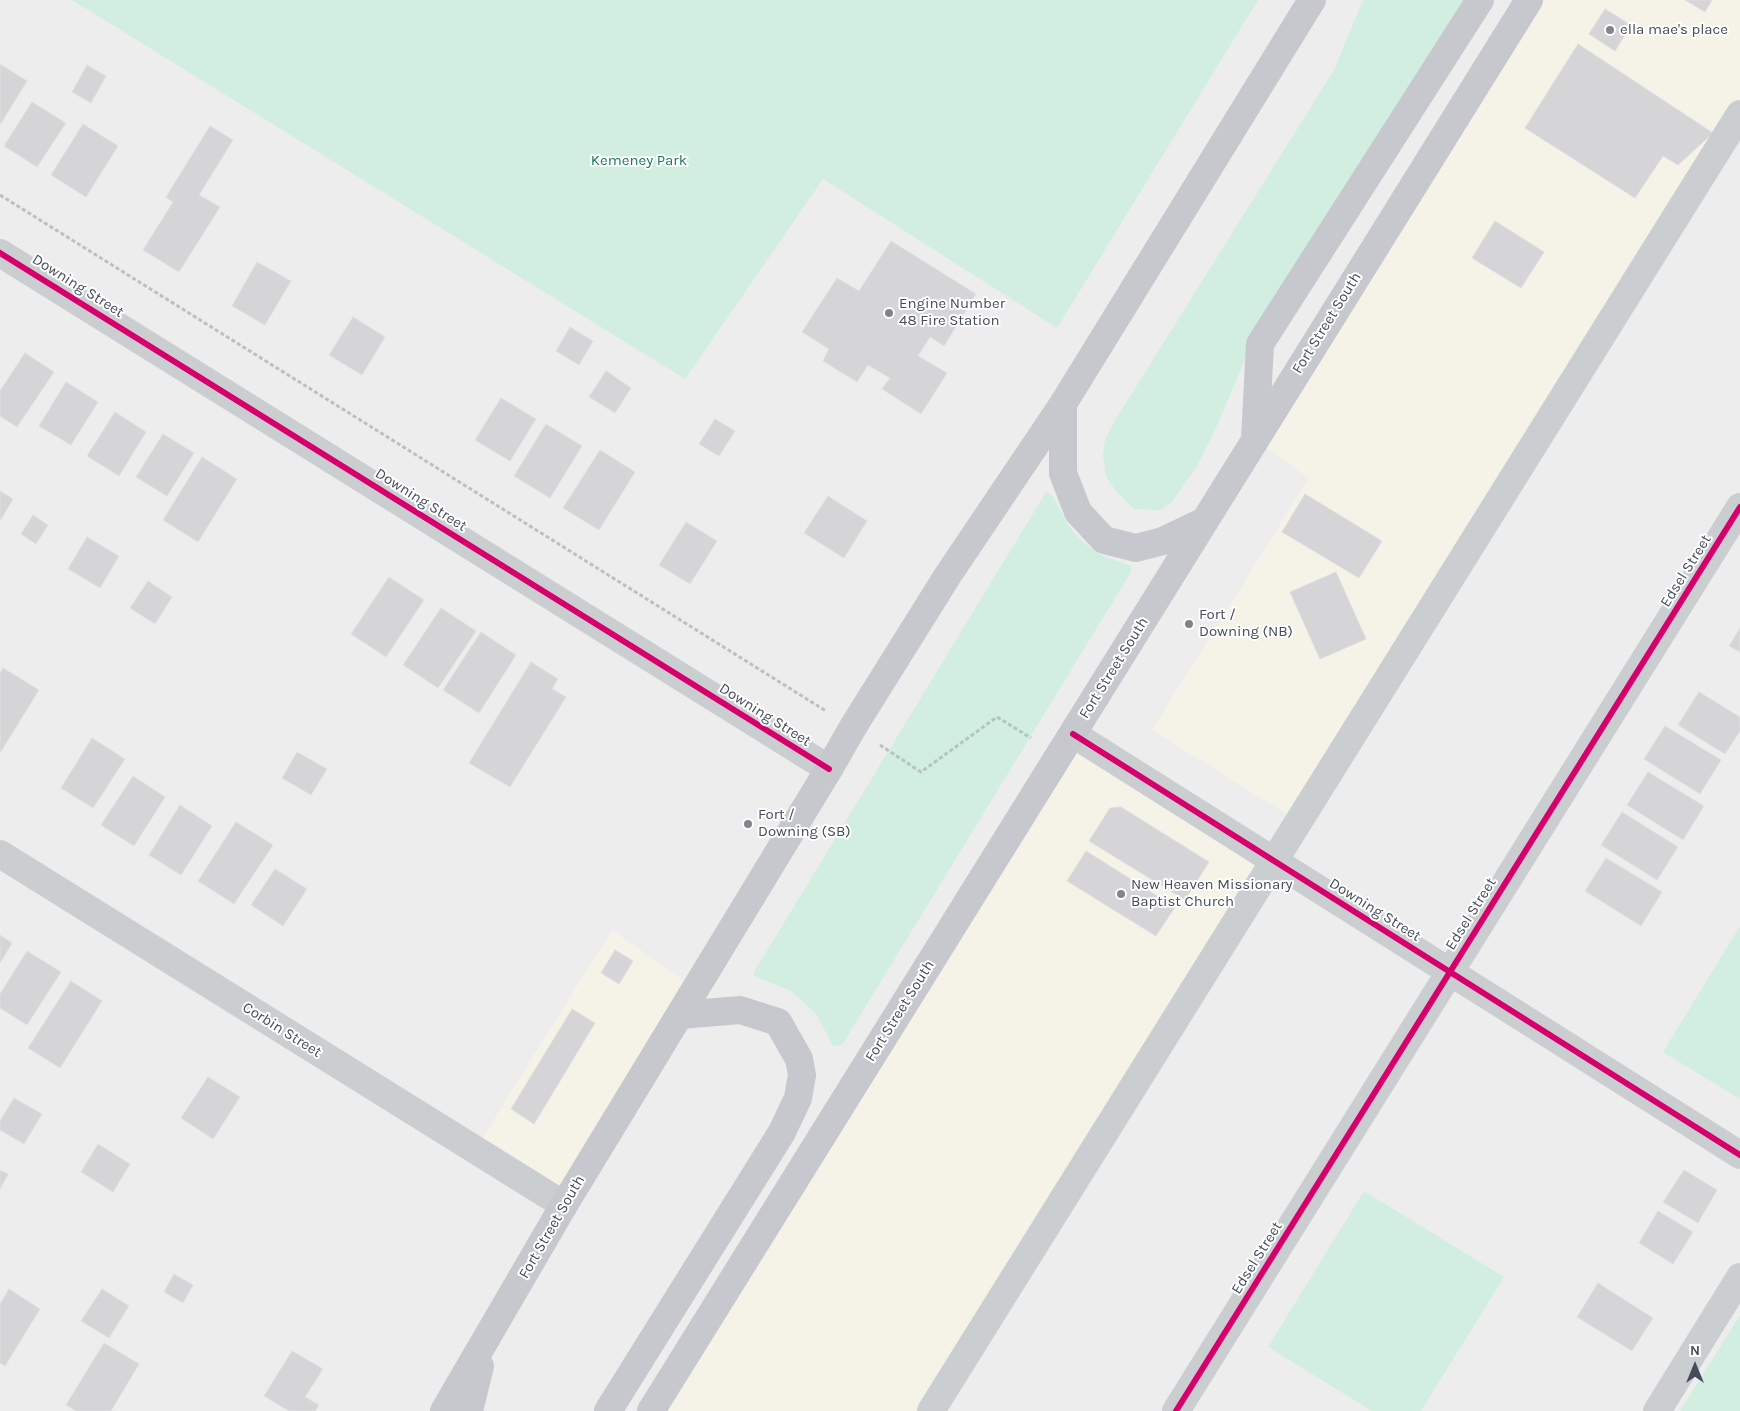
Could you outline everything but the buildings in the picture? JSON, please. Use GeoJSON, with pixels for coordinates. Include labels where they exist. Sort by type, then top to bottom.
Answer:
{"type":"FeatureCollection","features":[{"type":"Feature","properties":{"kind":"main road","name":"Fort Street South"},"geometry":{"type":"LineString","coordinates":[[444,1411],[564,1205],[829,770],[852,727],[948,575],[1062,404],[1312,0]]}},
{"type":"Feature","properties":{"kind":"main road"},"geometry":{"type":"LineString","coordinates":[[1254,441],[1260,344],[1480,0]]}},
{"type":"Feature","properties":{"kind":"main road","name":"Fort Street South"},"geometry":{"type":"LineString","coordinates":[[651,1411],[1529,0]]}},
{"type":"Feature","properties":{"kind":"main road"},"geometry":{"type":"LineString","coordinates":[[1062,404],[1063,474],[1078,512],[1104,540],[1136,548],[1163,541],[1204,521]]}},
{"type":"Feature","properties":{"kind":"main road"},"geometry":{"type":"LineString","coordinates":[[608,1411],[782,1132],[798,1098],[802,1075],[800,1059],[778,1022],[740,1010],[680,1015]]}},
{"type":"Feature","properties":{"kind":"main road"},"geometry":{"type":"LineString","coordinates":[[469,1411],[486,1340]]}},
{"type":"Feature","properties":{"kind":"street"},"geometry":{"type":"LineString","coordinates":[[931,1411],[1740,114]]}},
{"type":"Feature","properties":{"kind":"street","name":"Downing Street"},"geometry":{"type":"LineString","coordinates":[[0,253],[829,770]]}},
{"type":"Feature","properties":{"kind":"street","name":"Edsel Street"},"geometry":{"type":"LineString","coordinates":[[1176,1411],[1740,507]]}},
{"type":"Feature","properties":{"kind":"street","name":"Downing Street"},"geometry":{"type":"LineString","coordinates":[[1073,734],[1740,1155]]}},
{"type":"Feature","properties":{"kind":"street","name":"Corbin Street"},"geometry":{"type":"LineString","coordinates":[[0,854],[564,1205]]}},
{"type":"Feature","properties":{"kind":"street"},"geometry":{"type":"LineString","coordinates":[[1657,1411],[1740,1277]]}},
{"type":"Feature","properties":{"kind":"path"},"geometry":{"type":"LineString","coordinates":[[0,194],[921,772],[997,717],[1026,734]]}},
{"type":"Feature","properties":{"kind":"shaded area"},"geometry":{"type":"Polygon","coordinates":[[[1529,0],[1740,0],[1740,114],[1290,816],[1152,730],[1309,478],[1255,441],[1529,0]]]}},
{"type":"Feature","properties":{"kind":"shaded area"},"geometry":{"type":"Polygon","coordinates":[[[1073,734],[1274,861],[931,1411],[651,1411],[1073,734]]]}},
{"type":"Feature","properties":{"kind":"shaded area"},"geometry":{"type":"Polygon","coordinates":[[[612,930],[696,989],[564,1205],[475,1150],[612,930]]]}},
{"type":"Feature","properties":{"kind":"green space","name":"Kemeney Park"},"geometry":{"type":"Polygon","coordinates":[[[72,0],[1258,0],[1057,328],[823,179],[685,379],[72,0]]]}},
{"type":"Feature","properties":{"kind":"green space"},"geometry":{"type":"Polygon","coordinates":[[[1363,0],[1466,0],[1251,346],[1212,437],[1195,469],[1172,502],[1160,510],[1134,509],[1116,491],[1106,476],[1103,456],[1105,440],[1114,422],[1334,70],[1363,0]]]}},
{"type":"Feature","properties":{"kind":"green space"},"geometry":{"type":"Polygon","coordinates":[[[1046,492],[1053,496],[1070,528],[1084,543],[1101,555],[1131,566],[1131,572],[842,1045],[833,1046],[816,1014],[800,999],[791,991],[754,976],[754,972],[1046,492]]]}},
{"type":"Feature","properties":{"kind":"green space"},"geometry":{"type":"Polygon","coordinates":[[[1740,926],[1740,1099],[1663,1052],[1740,926]]]}},
{"type":"Feature","properties":{"kind":"green space"},"geometry":{"type":"Polygon","coordinates":[[[1364,1191],[1504,1277],[1421,1411],[1372,1411],[1268,1347],[1364,1191]]]}},
{"type":"Feature","properties":{"kind":"green space"},"geometry":{"type":"Polygon","coordinates":[[[1740,1315],[1740,1411],[1680,1411],[1740,1315]]]}},
{"type":"Feature","properties":{"kind":"cycle path"},"geometry":{"type":"LineString","coordinates":[[0,253],[829,769]]}},
{"type":"Feature","properties":{"kind":"cycle path"},"geometry":{"type":"LineString","coordinates":[[1176,1411],[1740,507]]}},
{"type":"Feature","properties":{"kind":"cycle path"},"geometry":{"type":"LineString","coordinates":[[1073,734],[1740,1155]]}},
{"type":"Feature","properties":{"kind":"place","name":"ella mae's place"},"geometry":{"type":"Point","coordinates":[1610,30]}},
{"type":"Feature","properties":{"kind":"place","name":"Engine Number 48 Fire Station"},"geometry":{"type":"Point","coordinates":[889,313]}},
{"type":"Feature","properties":{"kind":"place","name":"Fort / Downing (NB)"},"geometry":{"type":"Point","coordinates":[1189,624]}},
{"type":"Feature","properties":{"kind":"place","name":"Fort / Downing (SB)"},"geometry":{"type":"Point","coordinates":[748,824]}},
{"type":"Feature","properties":{"kind":"place","name":"New Heaven Missionary Baptist Church"},"geometry":{"type":"Point","coordinates":[1121,894]}}]}
